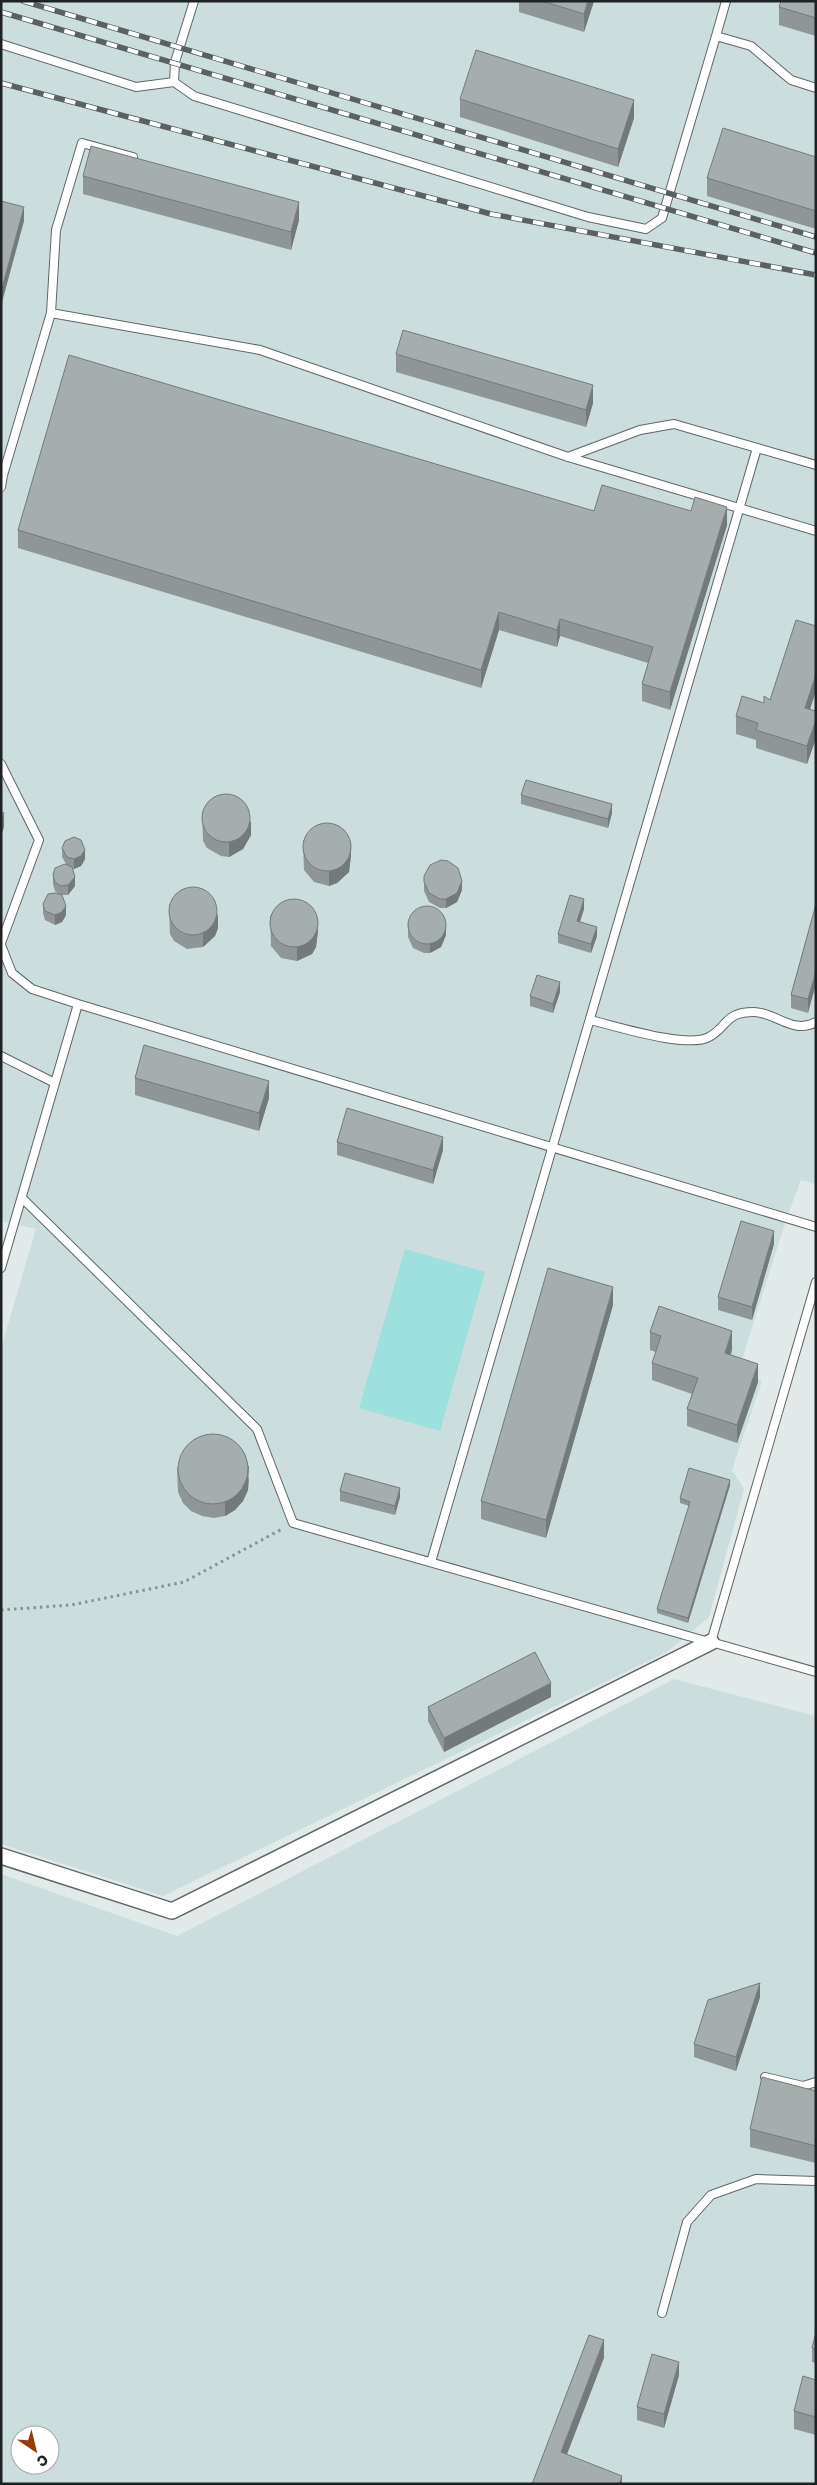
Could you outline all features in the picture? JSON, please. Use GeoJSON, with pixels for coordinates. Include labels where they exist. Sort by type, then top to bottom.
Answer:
{"type":"FeatureCollection","features":[{"type":"Feature","properties":{"kind":"street"},"geometry":{"type":"LineString","coordinates":[[1,1856],[172,1911],[711,1642]]}},
{"type":"Feature","properties":{"kind":"lane"},"geometry":{"type":"LineString","coordinates":[[174,82],[175,62],[194,1]]}},
{"type":"Feature","properties":{"kind":"lane"},"geometry":{"type":"LineString","coordinates":[[1,44],[136,87],[174,82],[194,96],[588,217],[646,229],[662,218],[726,1]]}},
{"type":"Feature","properties":{"kind":"lane"},"geometry":{"type":"LineString","coordinates":[[716,36],[751,46],[791,80],[816,88]]}},
{"type":"Feature","properties":{"kind":"lane"},"geometry":{"type":"LineString","coordinates":[[1,487],[2,475],[51,313],[56,230],[82,143],[139,159]]}},
{"type":"Feature","properties":{"kind":"lane"},"geometry":{"type":"LineString","coordinates":[[51,313],[260,350],[568,458],[816,530]]}},
{"type":"Feature","properties":{"kind":"lane"},"geometry":{"type":"LineString","coordinates":[[568,458],[640,430],[674,424],[816,465]]}},
{"type":"Feature","properties":{"kind":"lane"},"geometry":{"type":"LineString","coordinates":[[431,1562],[757,448]]}},
{"type":"Feature","properties":{"kind":"lane"},"geometry":{"type":"LineString","coordinates":[[1,764],[39,840],[1,944],[12,973],[32,989],[816,1227]]}},
{"type":"Feature","properties":{"kind":"lane"},"geometry":{"type":"LineString","coordinates":[[1,1268],[78,1004]]}},
{"type":"Feature","properties":{"kind":"lane"},"geometry":{"type":"LineString","coordinates":[[590,1020],[685,1042],[709,1037],[731,1016],[755,1012],[793,1026],[816,1022]]}},
{"type":"Feature","properties":{"kind":"lane"},"geometry":{"type":"LineString","coordinates":[[1,1056],[55,1083]]}},
{"type":"Feature","properties":{"kind":"lane"},"geometry":{"type":"LineString","coordinates":[[22,1198],[257,1429],[293,1523],[816,1672]]}},
{"type":"Feature","properties":{"kind":"lane"},"geometry":{"type":"LineString","coordinates":[[711,1642],[816,1282]]}},
{"type":"Feature","properties":{"kind":"lane"},"geometry":{"type":"LineString","coordinates":[[765,2077],[803,2086],[816,2082]]}},
{"type":"Feature","properties":{"kind":"lane"},"geometry":{"type":"LineString","coordinates":[[662,2313],[687,2222],[711,2195],[756,2178],[816,2181]]}},
{"type":"Feature","properties":{"kind":"path"},"geometry":{"type":"LineString","coordinates":[[1,1610],[70,1605],[184,1582],[258,1544],[293,1523]]}},
{"type":"Feature","properties":{"kind":"shaded area"},"geometry":{"type":"Polygon","coordinates":[[[1,1],[816,1],[816,1184],[801,1180],[787,1217],[739,1369],[762,1381],[732,1470],[744,1489],[709,1617],[667,1652],[163,1896],[1,1844],[1,1348],[36,1229],[1,1221],[1,1]]]}},
{"type":"Feature","properties":{"kind":"shaded area"},"geometry":{"type":"Polygon","coordinates":[[[405,1249],[485,1272],[440,1431],[359,1408],[405,1249]]]}},
{"type":"Feature","properties":{"kind":"shaded area"},"geometry":{"type":"Polygon","coordinates":[[[674,1679],[816,1716],[816,2484],[1,2484],[1,1874],[177,1936],[674,1679]]]}},
{"type":"Feature","properties":{"kind":"building"},"geometry":{"type":"Polygon","coordinates":[[[542,1],[588,1],[584,14],[542,1]]]}},
{"type":"Feature","properties":{"kind":"building"},"geometry":{"type":"Polygon","coordinates":[[[781,1],[816,1],[816,18],[779,7],[781,1]]]}},
{"type":"Feature","properties":{"kind":"building"},"geometry":{"type":"Polygon","coordinates":[[[476,50],[634,100],[618,149],[460,99],[476,50]]]}},
{"type":"Feature","properties":{"kind":"building"},"geometry":{"type":"Polygon","coordinates":[[[723,128],[816,157],[816,211],[707,178],[723,128]]]}},
{"type":"Feature","properties":{"kind":"building"},"geometry":{"type":"Polygon","coordinates":[[[91,146],[299,202],[291,232],[83,176],[91,146]]]}},
{"type":"Feature","properties":{"kind":"building"},"geometry":{"type":"Polygon","coordinates":[[[1,201],[24,207],[1,292],[1,201]]]}},
{"type":"Feature","properties":{"kind":"building"},"geometry":{"type":"Polygon","coordinates":[[[403,330],[593,385],[586,410],[396,354],[403,330]]]}},
{"type":"Feature","properties":{"kind":"building"},"geometry":{"type":"Polygon","coordinates":[[[69,355],[594,511],[602,485],[691,511],[695,497],[727,507],[670,692],[642,684],[653,647],[560,619],[557,630],[499,612],[481,670],[18,530],[69,355]]]}},
{"type":"Feature","properties":{"kind":"building"},"geometry":{"type":"Polygon","coordinates":[[[796,620],[816,626],[816,674],[805,708],[816,711],[816,720],[807,746],[756,730],[758,723],[736,716],[742,696],[764,703],[764,696],[770,700],[796,620]]]}},
{"type":"Feature","properties":{"kind":"building"},"geometry":{"type":"Polygon","coordinates":[[[526,780],[612,804],[608,819],[521,795],[526,780]]]}},
{"type":"Feature","properties":{"kind":"building"},"geometry":{"type":"Polygon","coordinates":[[[221,794],[231,794],[243,801],[250,813],[250,823],[243,835],[231,842],[221,842],[213,838],[206,831],[202,823],[202,813],[206,805],[213,798],[221,794]]]}},
{"type":"Feature","properties":{"kind":"building"},"geometry":{"type":"Polygon","coordinates":[[[322,823],[332,823],[344,830],[351,842],[351,852],[344,864],[332,871],[322,871],[314,867],[307,860],[303,852],[303,842],[307,834],[314,827],[322,823]]]}},
{"type":"Feature","properties":{"kind":"building"},"geometry":{"type":"Polygon","coordinates":[[[74,837],[81,840],[85,850],[81,856],[74,859],[67,857],[62,848],[65,841],[74,837]]]}},
{"type":"Feature","properties":{"kind":"building"},"geometry":{"type":"Polygon","coordinates":[[[441,860],[448,861],[458,868],[462,881],[457,893],[446,899],[440,899],[429,893],[424,882],[424,876],[430,865],[441,860]]]}},
{"type":"Feature","properties":{"kind":"building"},"geometry":{"type":"Polygon","coordinates":[[[65,864],[72,867],[75,877],[68,885],[61,886],[55,882],[53,875],[55,868],[65,864]]]}},
{"type":"Feature","properties":{"kind":"building"},"geometry":{"type":"Polygon","coordinates":[[[188,887],[198,887],[210,894],[217,906],[217,916],[210,928],[198,935],[188,935],[180,931],[173,924],[169,916],[169,906],[173,898],[180,891],[188,887]]]}},
{"type":"Feature","properties":{"kind":"building"},"geometry":{"type":"Polygon","coordinates":[[[48,894],[62,895],[66,906],[62,912],[55,915],[45,911],[43,904],[48,894]]]}},
{"type":"Feature","properties":{"kind":"building"},"geometry":{"type":"Polygon","coordinates":[[[570,895],[584,899],[577,921],[597,927],[591,944],[558,934],[570,895]]]}},
{"type":"Feature","properties":{"kind":"building"},"geometry":{"type":"Polygon","coordinates":[[[289,899],[299,899],[311,906],[318,918],[318,928],[311,940],[299,947],[289,947],[281,943],[274,936],[270,928],[270,918],[274,910],[281,903],[289,899]]]}},
{"type":"Feature","properties":{"kind":"building"},"geometry":{"type":"Polygon","coordinates":[[[816,904],[816,971],[808,999],[791,995],[816,904]]]}},
{"type":"Feature","properties":{"kind":"building"},"geometry":{"type":"Polygon","coordinates":[[[427,906],[440,912],[446,925],[440,938],[427,944],[414,938],[408,925],[414,912],[427,906]]]}},
{"type":"Feature","properties":{"kind":"building"},"geometry":{"type":"Polygon","coordinates":[[[537,975],[560,982],[553,1004],[530,996],[537,975]]]}},
{"type":"Feature","properties":{"kind":"building"},"geometry":{"type":"Polygon","coordinates":[[[144,1045],[269,1081],[259,1113],[135,1078],[144,1045]]]}},
{"type":"Feature","properties":{"kind":"building"},"geometry":{"type":"Polygon","coordinates":[[[347,1108],[443,1137],[433,1170],[337,1142],[347,1108]]]}},
{"type":"Feature","properties":{"kind":"building"},"geometry":{"type":"Polygon","coordinates":[[[741,1221],[774,1231],[752,1307],[718,1297],[741,1221]]]}},
{"type":"Feature","properties":{"kind":"building"},"geometry":{"type":"Polygon","coordinates":[[[548,1268],[613,1287],[546,1520],[481,1501],[548,1268]]]}},
{"type":"Feature","properties":{"kind":"building"},"geometry":{"type":"Polygon","coordinates":[[[659,1306],[732,1331],[725,1353],[758,1364],[737,1425],[687,1409],[698,1378],[652,1363],[661,1336],[650,1332],[659,1306]]]}},
{"type":"Feature","properties":{"kind":"building"},"geometry":{"type":"Polygon","coordinates":[[[220,1434],[233,1440],[242,1449],[246,1455],[248,1469],[246,1483],[238,1494],[227,1502],[206,1504],[199,1502],[188,1494],[180,1483],[178,1462],[180,1455],[188,1444],[199,1436],[220,1434]]]}},
{"type":"Feature","properties":{"kind":"building"},"geometry":{"type":"Polygon","coordinates":[[[689,1468],[730,1480],[688,1618],[657,1609],[690,1502],[680,1498],[689,1468]]]}},
{"type":"Feature","properties":{"kind":"building"},"geometry":{"type":"Polygon","coordinates":[[[345,1473],[400,1488],[395,1506],[340,1491],[345,1473]]]}},
{"type":"Feature","properties":{"kind":"building"},"geometry":{"type":"Polygon","coordinates":[[[535,1652],[551,1683],[444,1738],[428,1707],[535,1652]]]}},
{"type":"Feature","properties":{"kind":"building"},"geometry":{"type":"Polygon","coordinates":[[[760,1983],[736,2057],[694,2044],[708,2000],[760,1983]]]}},
{"type":"Feature","properties":{"kind":"building"},"geometry":{"type":"Polygon","coordinates":[[[762,2077],[816,2091],[816,2146],[750,2129],[762,2077]]]}},
{"type":"Feature","properties":{"kind":"building"},"geometry":{"type":"Polygon","coordinates":[[[816,2332],[816,2349],[812,2348],[816,2332]]]}},
{"type":"Feature","properties":{"kind":"building"},"geometry":{"type":"Polygon","coordinates":[[[589,2335],[604,2340],[561,2452],[622,2476],[619,2484],[532,2484],[589,2335]]]}},
{"type":"Feature","properties":{"kind":"building"},"geometry":{"type":"Polygon","coordinates":[[[652,2354],[679,2362],[664,2414],[637,2407],[652,2354]]]}},
{"type":"Feature","properties":{"kind":"building"},"geometry":{"type":"Polygon","coordinates":[[[803,2376],[816,2380],[816,2417],[794,2411],[803,2376]]]}},
{"type":"Feature","properties":{"kind":"railway"},"geometry":{"type":"LineString","coordinates":[[23,1],[816,237]]}},
{"type":"Feature","properties":{"kind":"railway"},"geometry":{"type":"LineString","coordinates":[[1,12],[816,253]]}},
{"type":"Feature","properties":{"kind":"railway"},"geometry":{"type":"LineString","coordinates":[[1,83],[491,214],[816,275]]}}]}
